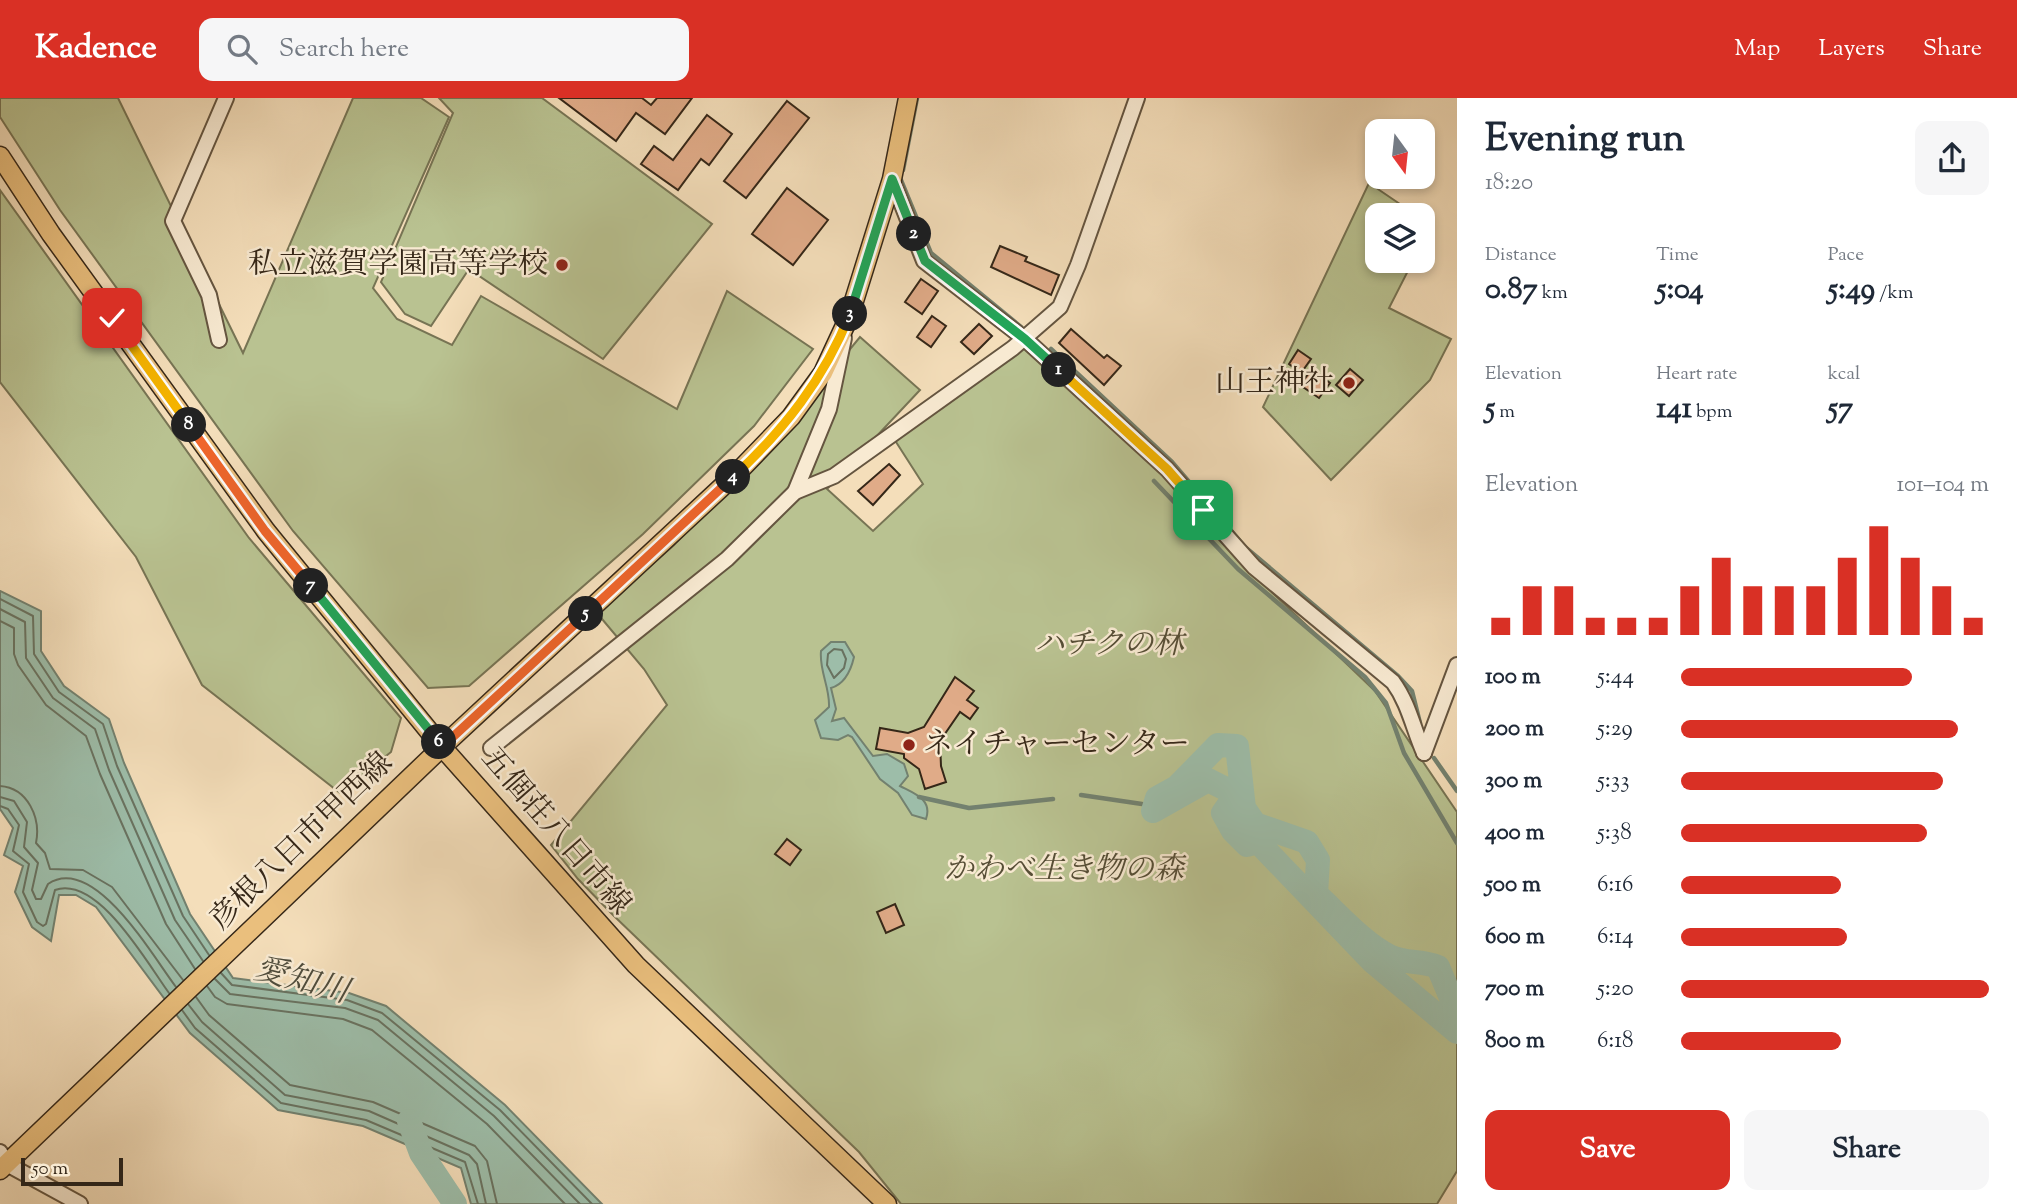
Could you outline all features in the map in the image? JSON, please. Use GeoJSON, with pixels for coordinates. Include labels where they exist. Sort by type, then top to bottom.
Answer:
{"type":"FeatureCollection","features":[{"type":"Feature","properties":{"kind":"main road","name":"彦根八日市甲西線"},"geometry":{"type":"LineString","coordinates":[[2,1162],[738,472],[782,426],[823,373],[849,317],[892,179],[908,98]]}},
{"type":"Feature","properties":{"kind":"main road","name":"五個荘八日市線"},"geometry":{"type":"LineString","coordinates":[[0,156],[51,234],[265,531],[442,747],[636,965],[887,1204]]}},
{"type":"Feature","properties":{"kind":"street"},"geometry":{"type":"LineString","coordinates":[[219,340],[209,295],[173,221],[226,98]]}},
{"type":"Feature","properties":{"kind":"street"},"geometry":{"type":"LineString","coordinates":[[491,748],[727,559],[795,492],[834,476],[1019,344],[1060,307],[1078,265],[1137,98]]}},
{"type":"Feature","properties":{"kind":"street"},"geometry":{"type":"LineString","coordinates":[[892,179],[925,261],[1167,469],[1254,567],[1393,682],[1407,701],[1413,729],[1424,753],[1457,665]]}},
{"type":"Feature","properties":{"kind":"street"},"geometry":{"type":"LineString","coordinates":[[795,492],[829,409],[849,317]]}},
{"type":"Feature","properties":{"kind":"street"},"geometry":{"type":"LineString","coordinates":[[2,1162],[80,1204]]}},
{"type":"Feature","properties":{"kind":"green space"},"geometry":{"type":"Polygon","coordinates":[[[0,98],[118,98],[243,353],[353,98],[421,98],[449,117],[373,288],[397,319],[452,345],[481,296],[677,409],[727,291],[813,349],[754,426],[643,534],[469,686],[428,688],[293,531],[60,210],[0,117],[0,98]]]}},
{"type":"Feature","properties":{"kind":"green space"},"geometry":{"type":"Polygon","coordinates":[[[439,98],[542,98],[712,224],[603,359],[479,276],[467,272],[431,326],[405,314],[381,282],[453,113],[439,98]]]}},
{"type":"Feature","properties":{"kind":"green space"},"geometry":{"type":"Polygon","coordinates":[[[1366,189],[1378,189],[1398,203],[1365,203],[1365,273],[1407,273],[1389,308],[1451,339],[1430,380],[1331,480],[1263,407],[1366,189]]]}},
{"type":"Feature","properties":{"kind":"green space"},"geometry":{"type":"Polygon","coordinates":[[[0,190],[249,538],[401,718],[391,752],[340,793],[202,685],[136,557],[0,382],[0,190]]]}},
{"type":"Feature","properties":{"kind":"green space","name":"かわべ生き物の森"},"geometry":{"type":"Polygon","coordinates":[[[860,337],[920,390],[827,489],[873,531],[923,484],[889,431],[1017,339],[1133,441],[1234,556],[1375,691],[1457,812],[1457,1171],[1437,1204],[901,1204],[859,1152],[613,915],[578,879],[551,845],[667,705],[644,669],[597,613],[674,545],[777,438],[860,337]]]}},
{"type":"Feature","properties":{"kind":"water"},"geometry":{"type":"Polygon","coordinates":[[[0,591],[41,611],[41,651],[64,686],[109,719],[124,763],[190,914],[233,978],[349,993],[386,1006],[505,1105],[602,1204],[471,1204],[461,1168],[363,1126],[278,1110],[190,1033],[96,907],[76,895],[59,895],[51,941],[32,927],[15,892],[23,866],[4,855],[13,828],[0,809],[0,591]]]}},
{"type":"Feature","properties":{"kind":"water"},"geometry":{"type":"Polygon","coordinates":[[[831,642],[845,642],[854,657],[847,676],[831,688],[836,709],[832,721],[844,718],[873,756],[887,754],[904,764],[908,776],[900,786],[916,794],[924,802],[927,806],[926,819],[912,815],[898,793],[880,779],[852,737],[848,735],[838,740],[821,738],[815,720],[829,707],[821,651],[831,642]]]}},
{"type":"Feature","properties":{"kind":"building"},"geometry":{"type":"Polygon","coordinates":[[[559,98],[642,98],[651,105],[657,98],[692,98],[665,134],[636,113],[616,141],[559,98]]]}},
{"type":"Feature","properties":{"kind":"building"},"geometry":{"type":"Polygon","coordinates":[[[787,101],[809,118],[746,198],[724,181],[787,101]]]}},
{"type":"Feature","properties":{"kind":"building"},"geometry":{"type":"Polygon","coordinates":[[[707,115],[732,134],[709,165],[701,159],[678,190],[641,164],[654,146],[673,160],[707,115]]]}},
{"type":"Feature","properties":{"kind":"building"},"geometry":{"type":"Polygon","coordinates":[[[787,188],[828,220],[793,265],[752,234],[787,188]]]}},
{"type":"Feature","properties":{"kind":"building"},"geometry":{"type":"Polygon","coordinates":[[[1000,246],[1027,257],[1025,261],[1059,275],[1051,295],[991,267],[1000,246]]]}},
{"type":"Feature","properties":{"kind":"building"},"geometry":{"type":"Polygon","coordinates":[[[921,279],[938,291],[922,314],[905,302],[921,279]]]}},
{"type":"Feature","properties":{"kind":"building"},"geometry":{"type":"Polygon","coordinates":[[[932,316],[946,326],[931,347],[917,337],[932,316]]]}},
{"type":"Feature","properties":{"kind":"building"},"geometry":{"type":"Polygon","coordinates":[[[979,324],[992,336],[974,354],[961,342],[979,324]]]}},
{"type":"Feature","properties":{"kind":"building"},"geometry":{"type":"Polygon","coordinates":[[[1071,329],[1104,358],[1107,355],[1121,366],[1104,385],[1059,343],[1071,329]]]}},
{"type":"Feature","properties":{"kind":"building"},"geometry":{"type":"Polygon","coordinates":[[[1298,350],[1311,359],[1301,373],[1289,364],[1298,350]]]}},
{"type":"Feature","properties":{"kind":"building"},"geometry":{"type":"Polygon","coordinates":[[[1312,369],[1330,383],[1319,398],[1300,385],[1312,369]]]}},
{"type":"Feature","properties":{"kind":"building","name":"山王神社"},"geometry":{"type":"Polygon","coordinates":[[[1350,369],[1363,380],[1349,396],[1336,385],[1350,369]]]}},
{"type":"Feature","properties":{"kind":"building"},"geometry":{"type":"Polygon","coordinates":[[[889,464],[900,475],[873,505],[858,491],[889,464]]]}},
{"type":"Feature","properties":{"kind":"building","name":"ネイチャーセンター"},"geometry":{"type":"Polygon","coordinates":[[[955,677],[974,691],[967,700],[978,708],[970,719],[960,712],[940,741],[941,766],[946,782],[925,789],[919,769],[904,758],[904,754],[876,749],[880,728],[908,733],[924,727],[955,677]]]}},
{"type":"Feature","properties":{"kind":"building"},"geometry":{"type":"Polygon","coordinates":[[[787,839],[801,850],[790,865],[775,854],[787,839]]]}},
{"type":"Feature","properties":{"kind":"building"},"geometry":{"type":"Polygon","coordinates":[[[895,904],[904,925],[886,933],[877,912],[895,904]]]}},
{"type":"Feature","properties":{"kind":"waterway"},"geometry":{"type":"LineString","coordinates":[[903,170],[917,98]]}},
{"type":"Feature","properties":{"kind":"waterway"},"geometry":{"type":"LineString","coordinates":[[901,180],[931,253],[1021,327]]}},
{"type":"Feature","properties":{"kind":"waterway"},"geometry":{"type":"LineString","coordinates":[[1051,349],[1172,462],[1245,547],[1398,676],[1412,691],[1420,723]]}},
{"type":"Feature","properties":{"kind":"waterway"},"geometry":{"type":"LineString","coordinates":[[1154,481],[1238,569],[1365,677],[1386,703],[1404,753],[1457,843]]}},
{"type":"Feature","properties":{"kind":"waterway"},"geometry":{"type":"LineString","coordinates":[[1457,1012],[1438,967],[1389,956],[1360,936],[1316,894],[1318,860],[1307,842],[1255,824],[1244,808],[1237,746],[1218,745],[1177,787],[1157,798],[1153,811],[1208,780],[1228,790],[1232,800],[1223,813],[1233,831],[1247,845],[1258,842],[1372,961],[1457,1032]]}},
{"type":"Feature","properties":{"kind":"waterway"},"geometry":{"type":"LineString","coordinates":[[1434,758],[1457,791]]}},
{"type":"Feature","properties":{"kind":"waterway"},"geometry":{"type":"LineString","coordinates":[[1081,795],[1142,804]]}},
{"type":"Feature","properties":{"kind":"waterway"},"geometry":{"type":"LineString","coordinates":[[919,797],[969,808],[1053,799]]}},
{"type":"Feature","properties":{"kind":"waterway","name":"愛知川"},"geometry":{"type":"LineString","coordinates":[[409,1121],[421,1153],[455,1204]]}},
{"type":"Feature","properties":{"kind":"place","name":"私立滋賀学園高等学校"},"geometry":{"type":"Point","coordinates":[562,265]}},
{"type":"Feature","properties":{"kind":"place","name":"山王神社"},"geometry":{"type":"Point","coordinates":[1349,383]}},
{"type":"Feature","properties":{"kind":"place","name":"ネイチャーセンター"},"geometry":{"type":"Point","coordinates":[909,745]}},
{"type":"Feature","properties":{"kind":"route"},"geometry":{"type":"LineString","coordinates":[[112,318],[265,531],[442,747],[738,472],[791,417],[823,373],[849,317],[892,179],[925,261],[1025,339],[1167,469],[1203,510]]}},
{"type":"Feature","properties":{"kind":"park label","name":"ハチクの林"},"geometry":{"type":"Point","coordinates":[1109,645]}}]}
